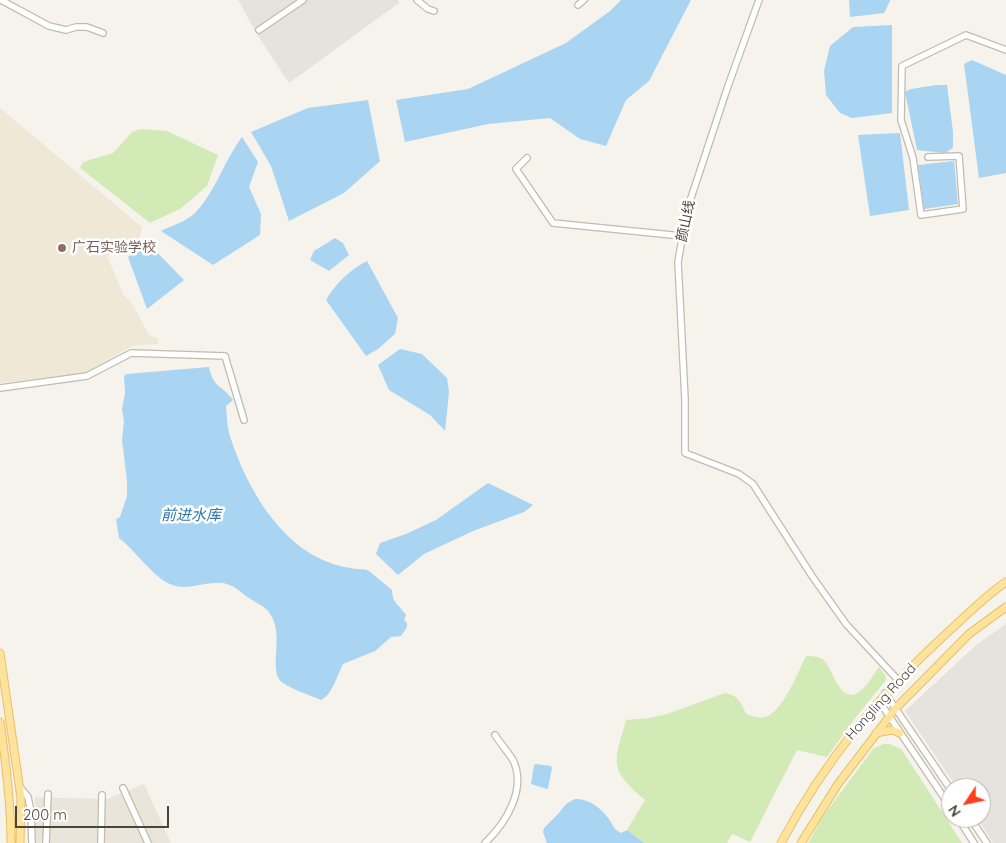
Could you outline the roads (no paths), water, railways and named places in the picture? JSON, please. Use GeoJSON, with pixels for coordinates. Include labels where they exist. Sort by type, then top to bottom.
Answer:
{"type":"FeatureCollection","features":[{"type":"Feature","properties":{"kind":"main road","name":"Hongling Road"},"geometry":{"type":"LineString","coordinates":[[781,843],[823,772],[879,701],[898,680],[992,591],[1006,582]]}},
{"type":"Feature","properties":{"kind":"main road","name":"Hongling Road"},"geometry":{"type":"LineString","coordinates":[[801,843],[838,784],[896,708],[969,634],[1006,607]]}},
{"type":"Feature","properties":{"kind":"main road"},"geometry":{"type":"LineString","coordinates":[[0,653],[19,786],[20,843]]}},
{"type":"Feature","properties":{"kind":"main road"},"geometry":{"type":"LineString","coordinates":[[0,722],[8,778],[11,843]]}},
{"type":"Feature","properties":{"kind":"main road"},"geometry":{"type":"LineString","coordinates":[[876,734],[892,730],[900,732]]}},
{"type":"Feature","properties":{"kind":"street"},"geometry":{"type":"LineString","coordinates":[[1,0],[49,26],[66,30],[76,27],[87,27],[103,33]]}},
{"type":"Feature","properties":{"kind":"street"},"geometry":{"type":"LineString","coordinates":[[260,30],[303,0]]}},
{"type":"Feature","properties":{"kind":"street"},"geometry":{"type":"LineString","coordinates":[[417,0],[428,9],[434,11]]}},
{"type":"Feature","properties":{"kind":"street"},"geometry":{"type":"LineString","coordinates":[[578,4],[584,0]]}},
{"type":"Feature","properties":{"kind":"street","name":"颜山线"},"geometry":{"type":"LineString","coordinates":[[759,0],[687,210],[682,236],[678,262],[685,399],[685,453],[739,474],[753,484],[812,576],[846,624],[898,680]]}},
{"type":"Feature","properties":{"kind":"street"},"geometry":{"type":"LineString","coordinates":[[928,157],[959,156],[963,209],[921,215],[913,158],[900,120],[902,66],[966,36],[1006,50]]}},
{"type":"Feature","properties":{"kind":"street"},"geometry":{"type":"LineString","coordinates":[[527,158],[516,169],[552,223],[682,236]]}},
{"type":"Feature","properties":{"kind":"street"},"geometry":{"type":"LineString","coordinates":[[0,388],[87,376],[131,353],[225,356],[244,420]]}},
{"type":"Feature","properties":{"kind":"street"},"geometry":{"type":"LineString","coordinates":[[886,693],[943,778]]}},
{"type":"Feature","properties":{"kind":"street"},"geometry":{"type":"LineString","coordinates":[[879,701],[941,793]]}},
{"type":"Feature","properties":{"kind":"street"},"geometry":{"type":"LineString","coordinates":[[485,843],[510,812],[518,778],[513,760],[495,735]]}},
{"type":"Feature","properties":{"kind":"street"},"geometry":{"type":"LineString","coordinates":[[19,786],[28,798],[31,812],[32,843]]}},
{"type":"Feature","properties":{"kind":"street"},"geometry":{"type":"LineString","coordinates":[[122,788],[148,843]]}},
{"type":"Feature","properties":{"kind":"street"},"geometry":{"type":"LineString","coordinates":[[46,843],[48,794]]}},
{"type":"Feature","properties":{"kind":"street"},"geometry":{"type":"LineString","coordinates":[[101,843],[102,795]]}},
{"type":"Feature","properties":{"kind":"street"},"geometry":{"type":"LineString","coordinates":[[964,828],[974,843]]}},
{"type":"Feature","properties":{"kind":"street"},"geometry":{"type":"LineString","coordinates":[[977,828],[987,843]]}},
{"type":"Feature","properties":{"kind":"water"},"geometry":{"type":"Polygon","coordinates":[[[621,0],[691,0],[649,81],[626,100],[606,146],[580,139],[550,118],[488,124],[405,142],[396,100],[468,89],[566,43],[610,11],[621,0]]]}},
{"type":"Feature","properties":{"kind":"water"},"geometry":{"type":"Polygon","coordinates":[[[849,0],[890,1],[884,13],[850,17],[849,0]]]}},
{"type":"Feature","properties":{"kind":"water"},"geometry":{"type":"Polygon","coordinates":[[[892,25],[892,113],[852,118],[840,113],[826,95],[824,71],[830,46],[853,27],[892,25]]]}},
{"type":"Feature","properties":{"kind":"water"},"geometry":{"type":"Polygon","coordinates":[[[972,60],[1006,75],[1006,173],[979,178],[964,64],[972,60]]]}},
{"type":"Feature","properties":{"kind":"water"},"geometry":{"type":"Polygon","coordinates":[[[947,85],[953,132],[953,148],[945,153],[917,150],[905,92],[911,89],[947,85]]]}},
{"type":"Feature","properties":{"kind":"water"},"geometry":{"type":"Polygon","coordinates":[[[368,100],[380,161],[344,193],[289,221],[271,166],[251,132],[308,108],[368,100]]]}},
{"type":"Feature","properties":{"kind":"water"},"geometry":{"type":"Polygon","coordinates":[[[900,133],[909,210],[870,216],[858,135],[900,133]]]}},
{"type":"Feature","properties":{"kind":"water"},"geometry":{"type":"Polygon","coordinates":[[[242,137],[258,162],[249,187],[261,214],[260,235],[213,265],[161,231],[195,213],[209,195],[242,137]]]}},
{"type":"Feature","properties":{"kind":"water"},"geometry":{"type":"Polygon","coordinates":[[[954,161],[958,204],[924,209],[918,165],[954,161]]]}},
{"type":"Feature","properties":{"kind":"water"},"geometry":{"type":"Polygon","coordinates":[[[335,238],[343,243],[349,255],[329,271],[310,260],[314,251],[335,238]]]}},
{"type":"Feature","properties":{"kind":"water"},"geometry":{"type":"Polygon","coordinates":[[[149,244],[184,280],[147,309],[128,257],[149,244]]]}},
{"type":"Feature","properties":{"kind":"water"},"geometry":{"type":"Polygon","coordinates":[[[367,261],[398,318],[395,334],[378,349],[366,356],[326,300],[344,278],[355,268],[367,261]]]}},
{"type":"Feature","properties":{"kind":"water"},"geometry":{"type":"Polygon","coordinates":[[[400,349],[422,354],[447,378],[449,392],[445,431],[430,415],[389,390],[378,365],[400,349]]]}},
{"type":"Feature","properties":{"kind":"water","name":"前进水库"},"geometry":{"type":"Polygon","coordinates":[[[209,367],[213,380],[233,400],[226,406],[230,436],[244,473],[265,509],[292,540],[308,552],[325,561],[341,566],[369,571],[392,590],[395,602],[406,615],[404,620],[407,623],[407,627],[401,636],[391,637],[375,651],[343,664],[332,689],[321,700],[287,686],[278,678],[276,670],[276,630],[273,620],[264,607],[233,586],[223,583],[185,587],[170,584],[157,576],[119,538],[116,519],[120,517],[127,496],[122,440],[124,421],[122,409],[125,393],[124,376],[127,374],[209,367]]]}},
{"type":"Feature","properties":{"kind":"water"},"geometry":{"type":"Polygon","coordinates":[[[488,483],[533,505],[524,512],[473,531],[424,554],[398,575],[376,554],[380,543],[406,534],[436,520],[488,483]]]}},
{"type":"Feature","properties":{"kind":"water"},"geometry":{"type":"Polygon","coordinates":[[[534,765],[551,766],[552,768],[547,789],[531,784],[534,765]]]}},
{"type":"Feature","properties":{"kind":"water"},"geometry":{"type":"Polygon","coordinates":[[[575,799],[585,800],[594,804],[606,815],[616,830],[621,833],[627,830],[644,843],[547,843],[543,832],[544,828],[566,804],[575,799]]]}},
{"type":"Feature","properties":{"kind":"place","name":"广石实验学校"},"geometry":{"type":"Point","coordinates":[62,248]}}]}
